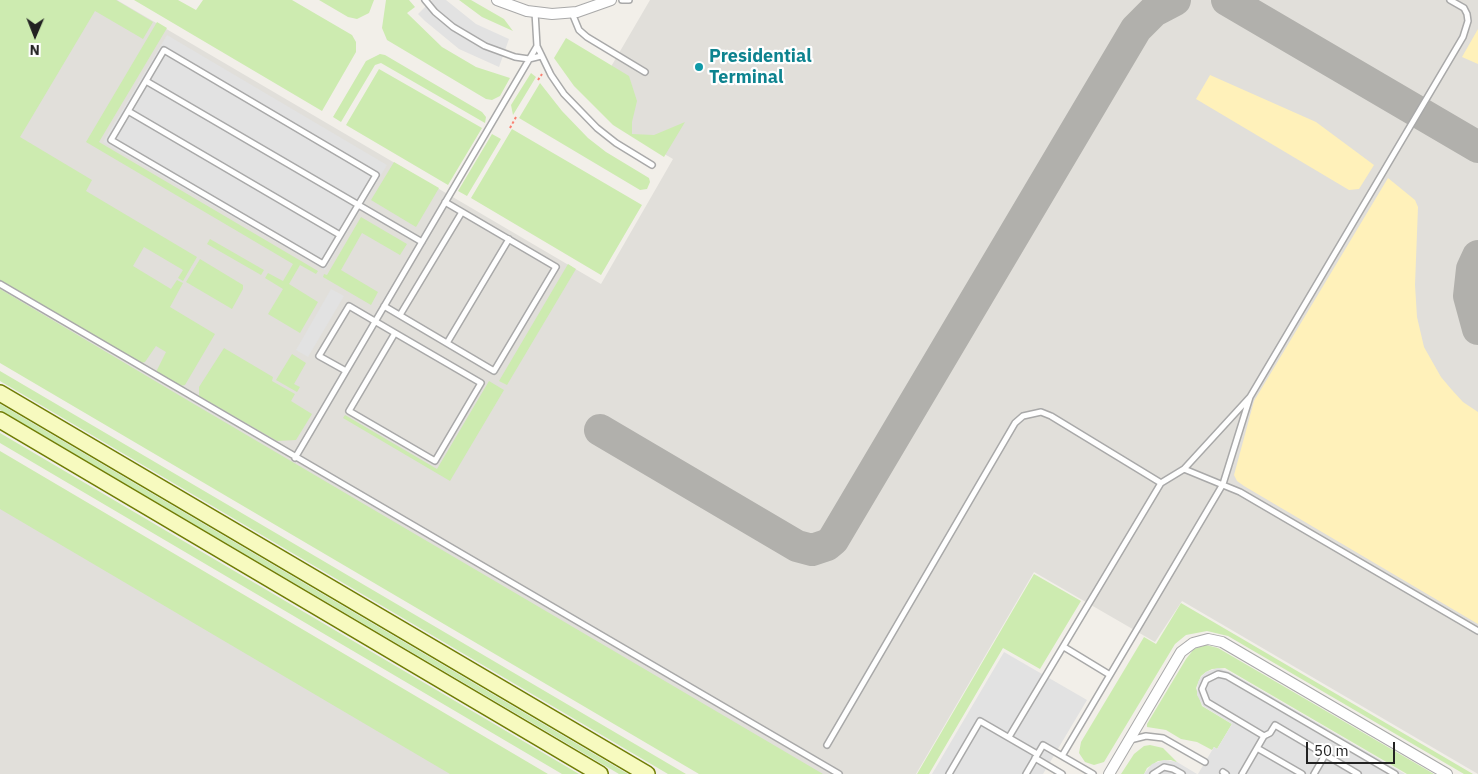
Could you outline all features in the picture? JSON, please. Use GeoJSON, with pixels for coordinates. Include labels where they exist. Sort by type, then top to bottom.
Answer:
{"type":"FeatureCollection","features":[{"type":"Feature","properties":{"kind":"street"},"geometry":{"type":"LineString","coordinates":[[497,0],[515,8],[534,12],[572,13],[611,0]]}},
{"type":"Feature","properties":{"kind":"street"},"geometry":{"type":"LineString","coordinates":[[0,393],[646,774]]}},
{"type":"Feature","properties":{"kind":"street"},"geometry":{"type":"LineString","coordinates":[[0,420],[600,774]]}},
{"type":"Feature","properties":{"kind":"street"},"geometry":{"type":"LineString","coordinates":[[1109,774],[1181,652],[1193,642],[1208,639],[1222,642],[1447,774]]}},
{"type":"Feature","properties":{"kind":"lane"},"geometry":{"type":"LineString","coordinates":[[425,0],[435,12],[470,38],[500,52],[529,59],[541,56]]}},
{"type":"Feature","properties":{"kind":"lane"},"geometry":{"type":"LineString","coordinates":[[622,0],[629,0]]}},
{"type":"Feature","properties":{"kind":"lane"},"geometry":{"type":"LineString","coordinates":[[1009,737],[1161,483],[1184,469],[1250,397],[1463,37],[1467,14],[1464,8],[1450,0]]}},
{"type":"Feature","properties":{"kind":"lane"},"geometry":{"type":"LineString","coordinates":[[534,12],[537,46],[564,94],[580,112],[616,143],[652,165]]}},
{"type":"Feature","properties":{"kind":"lane"},"geometry":{"type":"LineString","coordinates":[[572,13],[579,30],[587,37],[645,72]]}},
{"type":"Feature","properties":{"kind":"lane"},"geometry":{"type":"LineString","coordinates":[[295,458],[537,46]]}},
{"type":"Feature","properties":{"kind":"lane"},"geometry":{"type":"LineString","coordinates":[[164,50],[376,175],[323,264],[111,140],[146,81],[164,50]]}},
{"type":"Feature","properties":{"kind":"lane"},"geometry":{"type":"LineString","coordinates":[[146,81],[422,242]]}},
{"type":"Feature","properties":{"kind":"lane"},"geometry":{"type":"LineString","coordinates":[[128,111],[340,235]]}},
{"type":"Feature","properties":{"kind":"lane"},"geometry":{"type":"LineString","coordinates":[[384,306],[494,371],[556,267],[445,202]]}},
{"type":"Feature","properties":{"kind":"lane"},"geometry":{"type":"LineString","coordinates":[[400,316],[462,212]]}},
{"type":"Feature","properties":{"kind":"lane"},"geometry":{"type":"LineString","coordinates":[[447,343],[509,239]]}},
{"type":"Feature","properties":{"kind":"lane"},"geometry":{"type":"LineString","coordinates":[[0,284],[839,774]]}},
{"type":"Feature","properties":{"kind":"lane"},"geometry":{"type":"LineString","coordinates":[[346,371],[319,356],[349,306],[481,383],[435,461],[349,411],[395,333]]}},
{"type":"Feature","properties":{"kind":"lane"},"geometry":{"type":"LineString","coordinates":[[1062,756],[1223,484],[1250,397]]}},
{"type":"Feature","properties":{"kind":"lane"},"geometry":{"type":"LineString","coordinates":[[827,745],[1015,422],[1023,416],[1041,412],[1051,416],[1161,483]]}},
{"type":"Feature","properties":{"kind":"lane"},"geometry":{"type":"LineString","coordinates":[[1184,469],[1223,484],[1478,631]]}},
{"type":"Feature","properties":{"kind":"lane"},"geometry":{"type":"LineString","coordinates":[[1064,647],[1110,675]]}},
{"type":"Feature","properties":{"kind":"lane"},"geometry":{"type":"LineString","coordinates":[[1264,736],[1207,702],[1202,689],[1206,680],[1218,674],[1228,676],[1394,774]]}},
{"type":"Feature","properties":{"kind":"lane"},"geometry":{"type":"LineString","coordinates":[[949,774],[980,721],[1009,737],[1062,774]]}},
{"type":"Feature","properties":{"kind":"lane"},"geometry":{"type":"LineString","coordinates":[[1242,774],[1264,736],[1270,733],[1275,726],[1358,774]]}},
{"type":"Feature","properties":{"kind":"lane"},"geometry":{"type":"LineString","coordinates":[[1129,740],[1146,736],[1163,738],[1205,762]]}},
{"type":"Feature","properties":{"kind":"lane"},"geometry":{"type":"LineString","coordinates":[[1026,774],[1043,745],[1093,774]]}},
{"type":"Feature","properties":{"kind":"lane"},"geometry":{"type":"LineString","coordinates":[[1257,748],[1302,774]]}},
{"type":"Feature","properties":{"kind":"lane"},"geometry":{"type":"LineString","coordinates":[[1314,774],[1325,755]]}},
{"type":"Feature","properties":{"kind":"lane"},"geometry":{"type":"LineString","coordinates":[[1153,774],[1164,768],[1173,769],[1182,774]]}},
{"type":"Feature","properties":{"kind":"path"},"geometry":{"type":"LineString","coordinates":[[510,128],[516,117]]}},
{"type":"Feature","properties":{"kind":"shaded area"},"geometry":{"type":"Polygon","coordinates":[[[0,0],[117,0],[601,284],[673,159],[630,134],[595,94],[650,0],[1478,0],[1478,774],[1182,601],[1155,642],[1034,572],[916,774],[803,774],[0,303],[0,0]]]}},
{"type":"Feature","properties":{"kind":"shaded area"},"geometry":{"type":"Polygon","coordinates":[[[432,0],[446,0],[476,24],[509,39],[499,67],[459,49],[418,14],[432,0]]]}},
{"type":"Feature","properties":{"kind":"shaded area"},"geometry":{"type":"Polygon","coordinates":[[[167,35],[387,165],[325,270],[103,142],[167,35]]]}},
{"type":"Feature","properties":{"kind":"shaded area"},"geometry":{"type":"Polygon","coordinates":[[[331,289],[344,296],[308,357],[296,350],[331,289]]]}},
{"type":"Feature","properties":{"kind":"shaded area"},"geometry":{"type":"Polygon","coordinates":[[[0,507],[457,774],[0,774],[0,507]]]}},
{"type":"Feature","properties":{"kind":"shaded area"},"geometry":{"type":"Polygon","coordinates":[[[1004,652],[1087,700],[1043,774],[932,774],[1004,652]]]}},
{"type":"Feature","properties":{"kind":"shaded area"},"geometry":{"type":"Polygon","coordinates":[[[1218,668],[1230,672],[1405,774],[1198,774],[1214,747],[1217,749],[1232,724],[1203,706],[1197,695],[1198,682],[1201,677],[1206,672],[1218,668]]]}},
{"type":"Feature","properties":{"kind":"shaded area"},"geometry":{"type":"Polygon","coordinates":[[[1164,760],[1177,762],[1197,774],[1144,774],[1152,764],[1164,760]]]}},
{"type":"Feature","properties":{"kind":"green space"},"geometry":{"type":"Polygon","coordinates":[[[0,0],[116,0],[153,22],[143,39],[95,11],[20,137],[92,180],[86,191],[197,257],[183,281],[178,278],[183,270],[144,247],[133,266],[171,289],[177,280],[183,283],[170,307],[215,334],[185,385],[180,386],[156,372],[166,352],[156,346],[145,362],[141,363],[0,280],[0,0]]]}},
{"type":"Feature","properties":{"kind":"green space"},"geometry":{"type":"Polygon","coordinates":[[[134,0],[178,0],[196,10],[203,0],[292,0],[352,35],[356,42],[356,52],[322,111],[134,0]]]}},
{"type":"Feature","properties":{"kind":"green space"},"geometry":{"type":"Polygon","coordinates":[[[319,0],[374,0],[369,13],[357,19],[348,17],[319,0]]]}},
{"type":"Feature","properties":{"kind":"green space"},"geometry":{"type":"Polygon","coordinates":[[[386,0],[409,0],[415,7],[407,13],[442,47],[476,67],[510,78],[500,96],[492,100],[486,99],[387,40],[382,28],[386,0]]]}},
{"type":"Feature","properties":{"kind":"green space"},"geometry":{"type":"Polygon","coordinates":[[[459,0],[471,0],[504,19],[513,31],[482,17],[459,0]]]}},
{"type":"Feature","properties":{"kind":"green space"},"geometry":{"type":"Polygon","coordinates":[[[157,22],[167,28],[99,142],[318,271],[316,274],[300,265],[289,284],[318,302],[300,333],[268,314],[283,289],[265,278],[268,273],[283,281],[293,264],[86,142],[157,22]]]}},
{"type":"Feature","properties":{"kind":"green space"},"geometry":{"type":"Polygon","coordinates":[[[566,38],[629,76],[637,101],[632,122],[632,134],[654,135],[685,122],[664,157],[613,125],[574,86],[554,58],[566,38]]]}},
{"type":"Feature","properties":{"kind":"green space"},"geometry":{"type":"Polygon","coordinates":[[[380,54],[385,55],[482,112],[486,117],[485,123],[381,63],[375,65],[341,122],[333,117],[366,61],[380,54]]]}},
{"type":"Feature","properties":{"kind":"green space"},"geometry":{"type":"Polygon","coordinates":[[[379,69],[482,128],[448,185],[346,125],[379,69]]]}},
{"type":"Feature","properties":{"kind":"green space"},"geometry":{"type":"Polygon","coordinates":[[[531,73],[536,77],[513,115],[511,105],[531,73]]]}},
{"type":"Feature","properties":{"kind":"green space"},"geometry":{"type":"Polygon","coordinates":[[[540,83],[562,111],[588,138],[606,152],[649,178],[650,182],[647,189],[640,190],[519,118],[540,83]]]}},
{"type":"Feature","properties":{"kind":"green space"},"geometry":{"type":"Polygon","coordinates":[[[512,129],[642,205],[601,275],[471,198],[512,129]]]}},
{"type":"Feature","properties":{"kind":"green space"},"geometry":{"type":"Polygon","coordinates":[[[492,134],[501,139],[467,196],[458,191],[492,134]]]}},
{"type":"Feature","properties":{"kind":"green space"},"geometry":{"type":"Polygon","coordinates":[[[394,162],[439,188],[416,227],[371,200],[394,162]]]}},
{"type":"Feature","properties":{"kind":"green space"},"geometry":{"type":"Polygon","coordinates":[[[361,217],[407,244],[400,255],[362,233],[341,270],[378,292],[371,305],[323,277],[324,274],[327,275],[361,217]]]}},
{"type":"Feature","properties":{"kind":"green space"},"geometry":{"type":"Polygon","coordinates":[[[210,239],[264,270],[261,275],[207,244],[210,239]]]}},
{"type":"Feature","properties":{"kind":"green space"},"geometry":{"type":"Polygon","coordinates":[[[200,259],[243,285],[243,289],[232,309],[186,282],[200,259]]]}},
{"type":"Feature","properties":{"kind":"green space"},"geometry":{"type":"Polygon","coordinates":[[[568,264],[576,269],[507,385],[499,381],[568,264]]]}},
{"type":"Feature","properties":{"kind":"green space"},"geometry":{"type":"Polygon","coordinates":[[[0,289],[823,774],[699,774],[0,363],[0,289]]]}},
{"type":"Feature","properties":{"kind":"green space"},"geometry":{"type":"Polygon","coordinates":[[[224,348],[273,377],[272,381],[295,394],[291,401],[312,414],[296,440],[277,441],[199,396],[199,387],[224,348]]]}},
{"type":"Feature","properties":{"kind":"green space"},"geometry":{"type":"Polygon","coordinates":[[[292,354],[306,363],[294,384],[300,387],[297,392],[276,380],[292,354]]]}},
{"type":"Feature","properties":{"kind":"green space"},"geometry":{"type":"Polygon","coordinates":[[[0,371],[686,774],[668,774],[0,381],[0,371]]]}},
{"type":"Feature","properties":{"kind":"green space"},"geometry":{"type":"Polygon","coordinates":[[[489,381],[504,390],[450,481],[343,418],[345,415],[437,469],[489,381]]]}},
{"type":"Feature","properties":{"kind":"green space"},"geometry":{"type":"Polygon","coordinates":[[[0,404],[628,774],[619,774],[0,410],[0,404]]]}},
{"type":"Feature","properties":{"kind":"green space"},"geometry":{"type":"Polygon","coordinates":[[[0,433],[579,774],[562,774],[0,443],[0,433]]]}},
{"type":"Feature","properties":{"kind":"green space"},"geometry":{"type":"Polygon","coordinates":[[[0,451],[548,774],[450,774],[0,509],[0,451]]]}},
{"type":"Feature","properties":{"kind":"green space"},"geometry":{"type":"Polygon","coordinates":[[[1034,574],[1081,601],[1040,669],[1003,648],[929,774],[917,774],[1034,574]]]}},
{"type":"Feature","properties":{"kind":"green space"},"geometry":{"type":"Polygon","coordinates":[[[1181,603],[1473,774],[1464,774],[1228,636],[1207,631],[1186,635],[1175,644],[1104,762],[1094,765],[1085,762],[1079,753],[1081,742],[1144,637],[1156,644],[1181,603]]]}},
{"type":"Feature","properties":{"kind":"green space"},"geometry":{"type":"Polygon","coordinates":[[[1206,645],[1218,648],[1434,774],[1407,774],[1225,668],[1212,669],[1206,672],[1201,676],[1196,688],[1202,706],[1232,724],[1217,749],[1214,747],[1212,750],[1197,742],[1181,739],[1166,730],[1147,727],[1186,659],[1194,649],[1206,645]]]}},
{"type":"Feature","properties":{"kind":"green space"},"geometry":{"type":"Polygon","coordinates":[[[1150,745],[1163,748],[1178,763],[1171,760],[1158,761],[1147,768],[1144,774],[1121,774],[1134,754],[1144,746],[1150,745]]]}},
{"type":"Feature","properties":{"kind":"sand"},"geometry":{"type":"Polygon","coordinates":[[[1478,29],[1478,64],[1462,57],[1478,29]]]}},
{"type":"Feature","properties":{"kind":"sand"},"geometry":{"type":"Polygon","coordinates":[[[1210,75],[1316,122],[1374,165],[1359,189],[1349,190],[1196,99],[1210,75]]]}},
{"type":"Feature","properties":{"kind":"sand"},"geometry":{"type":"Polygon","coordinates":[[[1388,178],[1415,200],[1418,207],[1415,285],[1417,317],[1424,347],[1441,377],[1463,402],[1478,412],[1478,624],[1244,486],[1237,481],[1234,475],[1254,401],[1388,178]]]}},
{"type":"Feature","properties":{"kind":"taxiway"},"geometry":{"type":"LineString","coordinates":[[600,430],[797,546],[812,550],[827,545],[833,540],[1136,29],[1154,11],[1175,0]]}},
{"type":"Feature","properties":{"kind":"taxiway"},"geometry":{"type":"LineString","coordinates":[[1227,0],[1478,147]]}},
{"type":"Feature","properties":{"kind":"taxiway"},"geometry":{"type":"LineString","coordinates":[[1478,256],[1472,269],[1469,296],[1478,329]]}},
{"type":"Feature","properties":{"kind":"place","name":"Presidential Terminal"},"geometry":{"type":"Point","coordinates":[699,67]}}]}
